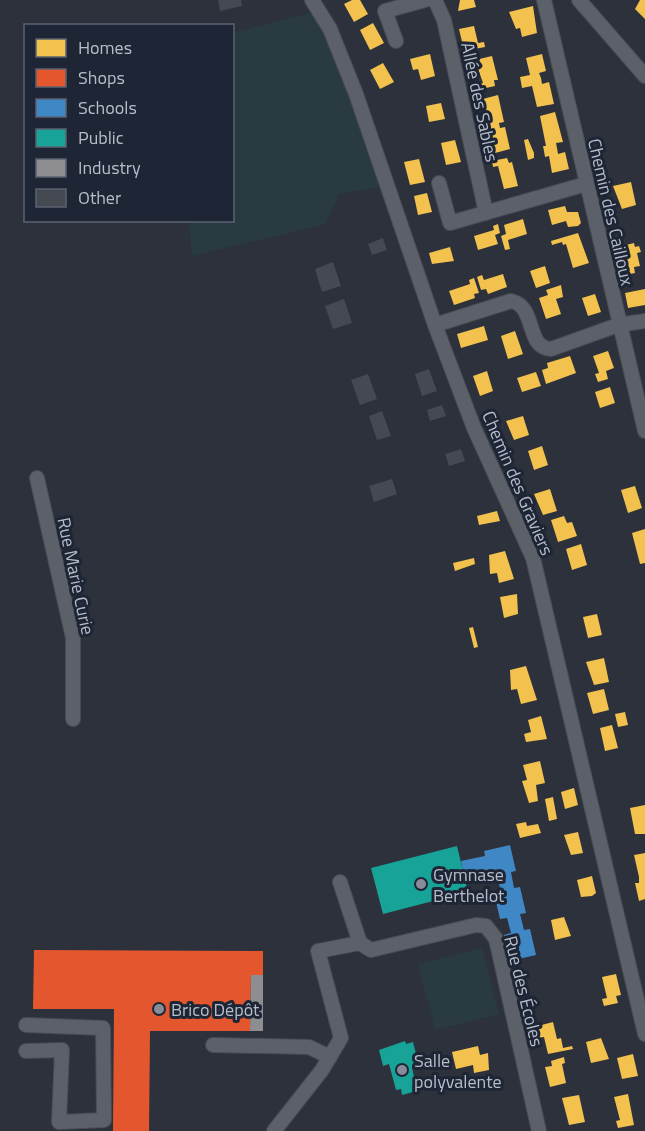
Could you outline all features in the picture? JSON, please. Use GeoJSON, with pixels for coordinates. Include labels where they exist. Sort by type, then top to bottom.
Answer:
{"type":"FeatureCollection","features":[{"type":"Feature","properties":{"kind":"street","name":"Chemin des Graviers"},"geometry":{"type":"LineString","coordinates":[[312,0],[330,29],[356,94],[435,325],[474,428],[524,533],[533,558],[645,1034]]}},
{"type":"Feature","properties":{"kind":"street"},"geometry":{"type":"LineString","coordinates":[[396,41],[385,11],[425,0]]}},
{"type":"Feature","properties":{"kind":"street","name":"Allée des Sables"},"geometry":{"type":"LineString","coordinates":[[435,0],[444,20],[486,213]]}},
{"type":"Feature","properties":{"kind":"street","name":"Chemin des Cailloux"},"geometry":{"type":"LineString","coordinates":[[544,0],[618,325],[645,431]]}},
{"type":"Feature","properties":{"kind":"street"},"geometry":{"type":"LineString","coordinates":[[579,0],[645,76]]}},
{"type":"Feature","properties":{"kind":"street"},"geometry":{"type":"LineString","coordinates":[[439,183],[450,223],[586,184]]}},
{"type":"Feature","properties":{"kind":"street"},"geometry":{"type":"LineString","coordinates":[[435,325],[511,301],[519,303],[526,309],[537,343],[544,349],[551,349],[618,325],[645,321]]}},
{"type":"Feature","properties":{"kind":"street","name":"Rue Marie Curie"},"geometry":{"type":"LineString","coordinates":[[38,478],[72,638],[73,719]]}},
{"type":"Feature","properties":{"kind":"street"},"geometry":{"type":"LineString","coordinates":[[340,882],[360,943]]}},
{"type":"Feature","properties":{"kind":"street","name":"Rue des Écoles"},"geometry":{"type":"LineString","coordinates":[[330,1057],[340,1038],[318,951],[360,943],[371,950],[476,925],[486,926],[496,939],[539,1131]]}},
{"type":"Feature","properties":{"kind":"street"},"geometry":{"type":"LineString","coordinates":[[26,1025],[103,1028],[104,1120],[59,1122],[63,1050],[26,1051]]}},
{"type":"Feature","properties":{"kind":"street"},"geometry":{"type":"LineString","coordinates":[[213,1045],[309,1047],[330,1057],[274,1131]]}},
{"type":"Feature","properties":{"kind":"shaded area"},"geometry":{"type":"Polygon","coordinates":[[[313,12],[354,98],[381,187],[339,194],[326,224],[192,256],[189,222],[234,222],[234,33],[313,12]]]}},
{"type":"Feature","properties":{"kind":"shaded area"},"geometry":{"type":"Polygon","coordinates":[[[482,948],[499,1014],[435,1030],[418,964],[482,948]]]}},
{"type":"Feature","properties":{"kind":"building: Homes"},"geometry":{"type":"Polygon","coordinates":[[[352,0],[360,0],[368,14],[354,22],[344,4],[352,0]]]}},
{"type":"Feature","properties":{"kind":"building: Homes"},"geometry":{"type":"Polygon","coordinates":[[[460,0],[474,0],[476,7],[458,11],[460,0]]]}},
{"type":"Feature","properties":{"kind":"building: Homes"},"geometry":{"type":"Polygon","coordinates":[[[640,0],[645,0],[645,19],[635,9],[640,0]]]}},
{"type":"Feature","properties":{"kind":"building: Homes"},"geometry":{"type":"Polygon","coordinates":[[[533,6],[537,33],[522,37],[520,28],[516,29],[509,12],[533,6]]]}},
{"type":"Feature","properties":{"kind":"building: Homes"},"geometry":{"type":"Polygon","coordinates":[[[373,23],[384,43],[370,50],[360,30],[373,23]]]}},
{"type":"Feature","properties":{"kind":"building: Homes"},"geometry":{"type":"Polygon","coordinates":[[[474,26],[478,43],[484,42],[485,47],[469,50],[468,45],[463,46],[459,29],[474,26]]]}},
{"type":"Feature","properties":{"kind":"building: Homes"},"geometry":{"type":"Polygon","coordinates":[[[430,54],[435,76],[421,80],[418,69],[413,70],[410,59],[430,54]]]}},
{"type":"Feature","properties":{"kind":"building: Homes"},"geometry":{"type":"Polygon","coordinates":[[[542,54],[546,71],[539,73],[542,84],[549,82],[554,104],[537,107],[532,86],[522,88],[520,77],[530,75],[526,58],[542,54]]]}},
{"type":"Feature","properties":{"kind":"building: Homes"},"geometry":{"type":"Polygon","coordinates":[[[492,56],[498,80],[494,80],[495,86],[477,90],[476,85],[483,83],[475,60],[492,56]]]}},
{"type":"Feature","properties":{"kind":"building: Homes"},"geometry":{"type":"Polygon","coordinates":[[[383,63],[394,82],[380,89],[370,70],[383,63]]]}},
{"type":"Feature","properties":{"kind":"building: Homes"},"geometry":{"type":"Polygon","coordinates":[[[498,95],[504,122],[499,123],[500,128],[505,127],[510,149],[495,153],[490,131],[485,132],[483,127],[489,125],[483,99],[498,95]]]}},
{"type":"Feature","properties":{"kind":"building: Homes"},"geometry":{"type":"Polygon","coordinates":[[[441,103],[445,119],[429,122],[426,106],[441,103]]]}},
{"type":"Feature","properties":{"kind":"building: Homes"},"geometry":{"type":"Polygon","coordinates":[[[555,112],[563,142],[556,143],[558,154],[565,152],[569,169],[552,173],[549,156],[545,157],[543,146],[546,146],[540,116],[555,112]]]}},
{"type":"Feature","properties":{"kind":"building: Homes"},"geometry":{"type":"Polygon","coordinates":[[[528,139],[534,158],[528,160],[524,140],[528,139]]]}},
{"type":"Feature","properties":{"kind":"building: Homes"},"geometry":{"type":"Polygon","coordinates":[[[455,140],[461,162],[446,165],[441,143],[455,140]]]}},
{"type":"Feature","properties":{"kind":"building: Homes"},"geometry":{"type":"Polygon","coordinates":[[[507,158],[509,163],[512,162],[518,186],[504,189],[498,166],[493,167],[492,161],[507,158]]]}},
{"type":"Feature","properties":{"kind":"building: Homes"},"geometry":{"type":"Polygon","coordinates":[[[419,159],[425,182],[410,185],[404,162],[419,159]]]}},
{"type":"Feature","properties":{"kind":"building: Homes"},"geometry":{"type":"Polygon","coordinates":[[[631,182],[636,205],[622,209],[613,186],[631,182]]]}},
{"type":"Feature","properties":{"kind":"building: Homes"},"geometry":{"type":"Polygon","coordinates":[[[427,193],[432,212],[418,215],[414,196],[427,193]]]}},
{"type":"Feature","properties":{"kind":"building: Homes"},"geometry":{"type":"Polygon","coordinates":[[[565,206],[567,212],[578,212],[581,223],[578,226],[568,227],[566,221],[552,225],[548,210],[565,206]]]}},
{"type":"Feature","properties":{"kind":"building: Homes"},"geometry":{"type":"Polygon","coordinates":[[[523,219],[527,234],[508,240],[510,249],[505,250],[501,236],[506,234],[504,225],[523,219]]]}},
{"type":"Feature","properties":{"kind":"building: Homes"},"geometry":{"type":"Polygon","coordinates":[[[498,224],[500,233],[495,235],[498,244],[478,250],[474,236],[494,230],[493,226],[498,224]]]}},
{"type":"Feature","properties":{"kind":"building: Homes"},"geometry":{"type":"Polygon","coordinates":[[[578,233],[589,263],[573,268],[566,244],[563,245],[562,242],[552,245],[551,241],[578,233]]]}},
{"type":"Feature","properties":{"kind":"building: Homes"},"geometry":{"type":"Polygon","coordinates":[[[634,243],[635,247],[639,246],[641,252],[637,253],[640,266],[634,267],[635,273],[625,275],[621,250],[627,249],[626,245],[634,243]]]}},
{"type":"Feature","properties":{"kind":"building: Homes"},"geometry":{"type":"Polygon","coordinates":[[[450,247],[454,261],[432,264],[429,253],[450,247]]]}},
{"type":"Feature","properties":{"kind":"building: Homes"},"geometry":{"type":"Polygon","coordinates":[[[545,266],[550,283],[536,288],[530,271],[545,266]]]}},
{"type":"Feature","properties":{"kind":"building: Homes"},"geometry":{"type":"Polygon","coordinates":[[[503,274],[507,287],[488,294],[486,289],[481,290],[477,277],[482,275],[484,280],[503,274]]]}},
{"type":"Feature","properties":{"kind":"building: Homes"},"geometry":{"type":"Polygon","coordinates":[[[474,278],[479,293],[474,294],[475,298],[454,305],[449,291],[470,284],[469,280],[474,278]]]}},
{"type":"Feature","properties":{"kind":"building: Homes"},"geometry":{"type":"Polygon","coordinates":[[[561,285],[563,297],[556,299],[561,314],[546,319],[539,298],[548,295],[546,290],[561,285]]]}},
{"type":"Feature","properties":{"kind":"building: Homes"},"geometry":{"type":"Polygon","coordinates":[[[645,289],[645,305],[628,308],[625,293],[645,289]]]}},
{"type":"Feature","properties":{"kind":"building: Homes"},"geometry":{"type":"Polygon","coordinates":[[[595,294],[601,312],[588,316],[582,298],[595,294]]]}},
{"type":"Feature","properties":{"kind":"building: Homes"},"geometry":{"type":"Polygon","coordinates":[[[484,326],[488,340],[461,348],[457,334],[484,326]]]}},
{"type":"Feature","properties":{"kind":"building: Homes"},"geometry":{"type":"Polygon","coordinates":[[[515,331],[523,354],[508,359],[501,336],[515,331]]]}},
{"type":"Feature","properties":{"kind":"building: Homes"},"geometry":{"type":"Polygon","coordinates":[[[608,351],[614,368],[606,371],[608,379],[598,382],[595,374],[599,373],[593,356],[608,351]]]}},
{"type":"Feature","properties":{"kind":"building: Homes"},"geometry":{"type":"Polygon","coordinates":[[[570,356],[576,373],[546,384],[542,370],[548,368],[547,363],[570,356]]]}},
{"type":"Feature","properties":{"kind":"building: Homes"},"geometry":{"type":"Polygon","coordinates":[[[487,371],[493,391],[480,396],[473,376],[487,371]]]}},
{"type":"Feature","properties":{"kind":"building: Homes"},"geometry":{"type":"Polygon","coordinates":[[[536,372],[541,386],[522,392],[517,378],[536,372]]]}},
{"type":"Feature","properties":{"kind":"building: Homes"},"geometry":{"type":"Polygon","coordinates":[[[610,387],[615,403],[600,408],[595,392],[610,387]]]}},
{"type":"Feature","properties":{"kind":"building: Homes"},"geometry":{"type":"Polygon","coordinates":[[[523,416],[529,435],[514,440],[506,421],[523,416]]]}},
{"type":"Feature","properties":{"kind":"building: Homes"},"geometry":{"type":"Polygon","coordinates":[[[542,446],[548,465],[534,470],[528,451],[542,446]]]}},
{"type":"Feature","properties":{"kind":"building: Homes"},"geometry":{"type":"Polygon","coordinates":[[[635,486],[642,508],[628,513],[621,490],[635,486]]]}},
{"type":"Feature","properties":{"kind":"building: Homes"},"geometry":{"type":"Polygon","coordinates":[[[550,489],[557,511],[543,515],[534,494],[550,489]]]}},
{"type":"Feature","properties":{"kind":"building: Homes"},"geometry":{"type":"Polygon","coordinates":[[[497,511],[500,521],[479,525],[477,516],[497,511]]]}},
{"type":"Feature","properties":{"kind":"building: Homes"},"geometry":{"type":"Polygon","coordinates":[[[564,516],[567,523],[572,522],[577,536],[558,542],[551,520],[564,516]]]}},
{"type":"Feature","properties":{"kind":"building: Homes"},"geometry":{"type":"Polygon","coordinates":[[[645,529],[645,563],[640,564],[632,533],[645,529]]]}},
{"type":"Feature","properties":{"kind":"building: Homes"},"geometry":{"type":"Polygon","coordinates":[[[581,544],[587,565],[572,570],[566,549],[581,544]]]}},
{"type":"Feature","properties":{"kind":"building: Homes"},"geometry":{"type":"Polygon","coordinates":[[[505,551],[514,579],[499,583],[497,573],[490,574],[489,555],[505,551]]]}},
{"type":"Feature","properties":{"kind":"building: Homes"},"geometry":{"type":"Polygon","coordinates":[[[474,558],[475,564],[455,571],[453,563],[474,558]]]}},
{"type":"Feature","properties":{"kind":"building: Homes"},"geometry":{"type":"Polygon","coordinates":[[[517,594],[518,614],[504,618],[500,597],[517,594]]]}},
{"type":"Feature","properties":{"kind":"building: Homes"},"geometry":{"type":"Polygon","coordinates":[[[597,614],[602,635],[588,638],[583,617],[597,614]]]}},
{"type":"Feature","properties":{"kind":"building: Homes"},"geometry":{"type":"Polygon","coordinates":[[[473,627],[478,647],[474,648],[469,628],[473,627]]]}},
{"type":"Feature","properties":{"kind":"building: Homes"},"geometry":{"type":"Polygon","coordinates":[[[604,658],[609,682],[594,685],[586,662],[604,658]]]}},
{"type":"Feature","properties":{"kind":"building: Homes"},"geometry":{"type":"Polygon","coordinates":[[[526,666],[537,700],[521,704],[517,689],[511,690],[510,670],[526,666]]]}},
{"type":"Feature","properties":{"kind":"building: Homes"},"geometry":{"type":"Polygon","coordinates":[[[604,689],[609,710],[593,714],[587,693],[604,689]]]}},
{"type":"Feature","properties":{"kind":"building: Homes"},"geometry":{"type":"Polygon","coordinates":[[[625,712],[628,725],[618,727],[615,714],[625,712]]]}},
{"type":"Feature","properties":{"kind":"building: Homes"},"geometry":{"type":"Polygon","coordinates":[[[541,716],[547,739],[526,742],[524,734],[531,732],[528,720],[541,716]]]}},
{"type":"Feature","properties":{"kind":"building: Homes"},"geometry":{"type":"Polygon","coordinates":[[[612,725],[618,748],[605,751],[600,728],[612,725]]]}},
{"type":"Feature","properties":{"kind":"building: Homes"},"geometry":{"type":"Polygon","coordinates":[[[540,761],[545,783],[536,785],[538,801],[529,803],[522,781],[527,780],[523,765],[540,761]]]}},
{"type":"Feature","properties":{"kind":"building: Homes"},"geometry":{"type":"Polygon","coordinates":[[[574,788],[578,805],[565,809],[561,792],[574,788]]]}},
{"type":"Feature","properties":{"kind":"building: Homes"},"geometry":{"type":"Polygon","coordinates":[[[553,797],[557,819],[549,821],[545,799],[553,797]]]}},
{"type":"Feature","properties":{"kind":"building: Homes"},"geometry":{"type":"Polygon","coordinates":[[[645,805],[645,834],[635,834],[630,808],[645,805]]]}},
{"type":"Feature","properties":{"kind":"building: Homes"},"geometry":{"type":"Polygon","coordinates":[[[526,822],[527,826],[538,824],[541,833],[520,838],[516,824],[526,822]]]}},
{"type":"Feature","properties":{"kind":"building: Homes"},"geometry":{"type":"Polygon","coordinates":[[[578,832],[583,853],[571,855],[564,835],[578,832]]]}},
{"type":"Feature","properties":{"kind":"building: Homes"},"geometry":{"type":"Polygon","coordinates":[[[645,853],[645,899],[639,901],[635,883],[639,883],[639,877],[634,855],[645,853]]]}},
{"type":"Feature","properties":{"kind":"building: Homes"},"geometry":{"type":"Polygon","coordinates":[[[592,876],[596,893],[592,896],[581,897],[577,880],[592,876]]]}},
{"type":"Feature","properties":{"kind":"building: Homes"},"geometry":{"type":"Polygon","coordinates":[[[564,917],[571,936],[555,940],[551,920],[564,917]]]}},
{"type":"Feature","properties":{"kind":"building: Homes"},"geometry":{"type":"Polygon","coordinates":[[[616,974],[621,995],[616,996],[618,1003],[604,1006],[602,999],[607,998],[602,977],[616,974]]]}},
{"type":"Feature","properties":{"kind":"building: Homes"},"geometry":{"type":"Polygon","coordinates":[[[553,1022],[557,1039],[561,1038],[563,1048],[572,1046],[573,1049],[548,1054],[544,1037],[537,1038],[534,1027],[553,1022]]]}},
{"type":"Feature","properties":{"kind":"building: Homes"},"geometry":{"type":"Polygon","coordinates":[[[601,1038],[609,1059],[591,1063],[586,1042],[601,1038]]]}},
{"type":"Feature","properties":{"kind":"building: Homes"},"geometry":{"type":"Polygon","coordinates":[[[478,1046],[480,1055],[488,1053],[489,1070],[474,1073],[473,1065],[456,1069],[452,1052],[478,1046]]]}},
{"type":"Feature","properties":{"kind":"building: Homes"},"geometry":{"type":"Polygon","coordinates":[[[633,1054],[638,1076],[622,1079],[617,1058],[633,1054]]]}},
{"type":"Feature","properties":{"kind":"building: Homes"},"geometry":{"type":"Polygon","coordinates":[[[564,1057],[565,1063],[562,1064],[566,1083],[550,1087],[545,1067],[552,1066],[551,1061],[564,1057]]]}},
{"type":"Feature","properties":{"kind":"building: Homes"},"geometry":{"type":"Polygon","coordinates":[[[628,1094],[634,1125],[618,1128],[616,1121],[620,1120],[614,1097],[628,1094]]]}},
{"type":"Feature","properties":{"kind":"building: Homes"},"geometry":{"type":"Polygon","coordinates":[[[579,1095],[585,1122],[569,1125],[562,1098],[579,1095]]]}},
{"type":"Feature","properties":{"kind":"building: Shops"},"geometry":{"type":"Polygon","coordinates":[[[34,950],[263,951],[263,975],[251,975],[250,1031],[150,1031],[149,1131],[113,1131],[114,1009],[33,1009],[34,950]]]}},
{"type":"Feature","properties":{"kind":"building: Schools"},"geometry":{"type":"Polygon","coordinates":[[[510,845],[516,871],[511,872],[514,888],[520,887],[526,913],[520,914],[524,930],[530,929],[536,955],[510,961],[504,935],[511,933],[507,918],[500,919],[494,893],[501,892],[497,876],[490,877],[488,871],[464,877],[461,861],[485,856],[484,851],[510,845]]]}},
{"type":"Feature","properties":{"kind":"building: Public","name":"Gymnase Berthelot"},"geometry":{"type":"Polygon","coordinates":[[[457,846],[468,892],[383,914],[371,868],[457,846]]]}},
{"type":"Feature","properties":{"kind":"building: Public","name":"Salle polyvalente"},"geometry":{"type":"Polygon","coordinates":[[[405,1041],[406,1044],[413,1042],[419,1066],[412,1068],[416,1085],[412,1086],[413,1092],[402,1095],[401,1089],[396,1090],[389,1064],[383,1066],[379,1050],[405,1041]]]}},
{"type":"Feature","properties":{"kind":"building: Industry"},"geometry":{"type":"Polygon","coordinates":[[[251,975],[263,975],[263,1031],[250,1031],[251,975]]]}},
{"type":"Feature","properties":{"kind":"building: Other"},"geometry":{"type":"Polygon","coordinates":[[[218,0],[241,0],[242,6],[220,11],[218,0]]]}},
{"type":"Feature","properties":{"kind":"building: Other"},"geometry":{"type":"Polygon","coordinates":[[[383,238],[387,250],[372,255],[368,244],[383,238]]]}},
{"type":"Feature","properties":{"kind":"building: Other"},"geometry":{"type":"Polygon","coordinates":[[[333,262],[341,286],[322,292],[315,269],[333,262]]]}},
{"type":"Feature","properties":{"kind":"building: Other"},"geometry":{"type":"Polygon","coordinates":[[[344,299],[352,323],[333,329],[325,306],[344,299]]]}},
{"type":"Feature","properties":{"kind":"building: Other"},"geometry":{"type":"Polygon","coordinates":[[[429,369],[437,391],[422,396],[415,374],[429,369]]]}},
{"type":"Feature","properties":{"kind":"building: Other"},"geometry":{"type":"Polygon","coordinates":[[[368,374],[377,399],[360,405],[351,380],[368,374]]]}},
{"type":"Feature","properties":{"kind":"building: Other"},"geometry":{"type":"Polygon","coordinates":[[[442,405],[446,416],[430,421],[427,410],[442,405]]]}},
{"type":"Feature","properties":{"kind":"building: Other"},"geometry":{"type":"Polygon","coordinates":[[[382,411],[391,436],[377,440],[369,416],[382,411]]]}},
{"type":"Feature","properties":{"kind":"building: Other"},"geometry":{"type":"Polygon","coordinates":[[[461,449],[465,461],[449,466],[445,454],[461,449]]]}},
{"type":"Feature","properties":{"kind":"building: Other"},"geometry":{"type":"Polygon","coordinates":[[[392,479],[397,494],[374,502],[369,486],[392,479]]]}},
{"type":"Feature","properties":{"kind":"place","name":"Gymnase Berthelot"},"geometry":{"type":"Point","coordinates":[421,884]}},
{"type":"Feature","properties":{"kind":"place","name":"Brico Dépôt"},"geometry":{"type":"Point","coordinates":[159,1009]}},
{"type":"Feature","properties":{"kind":"place","name":"Salle polyvalente"},"geometry":{"type":"Point","coordinates":[402,1070]}}]}
